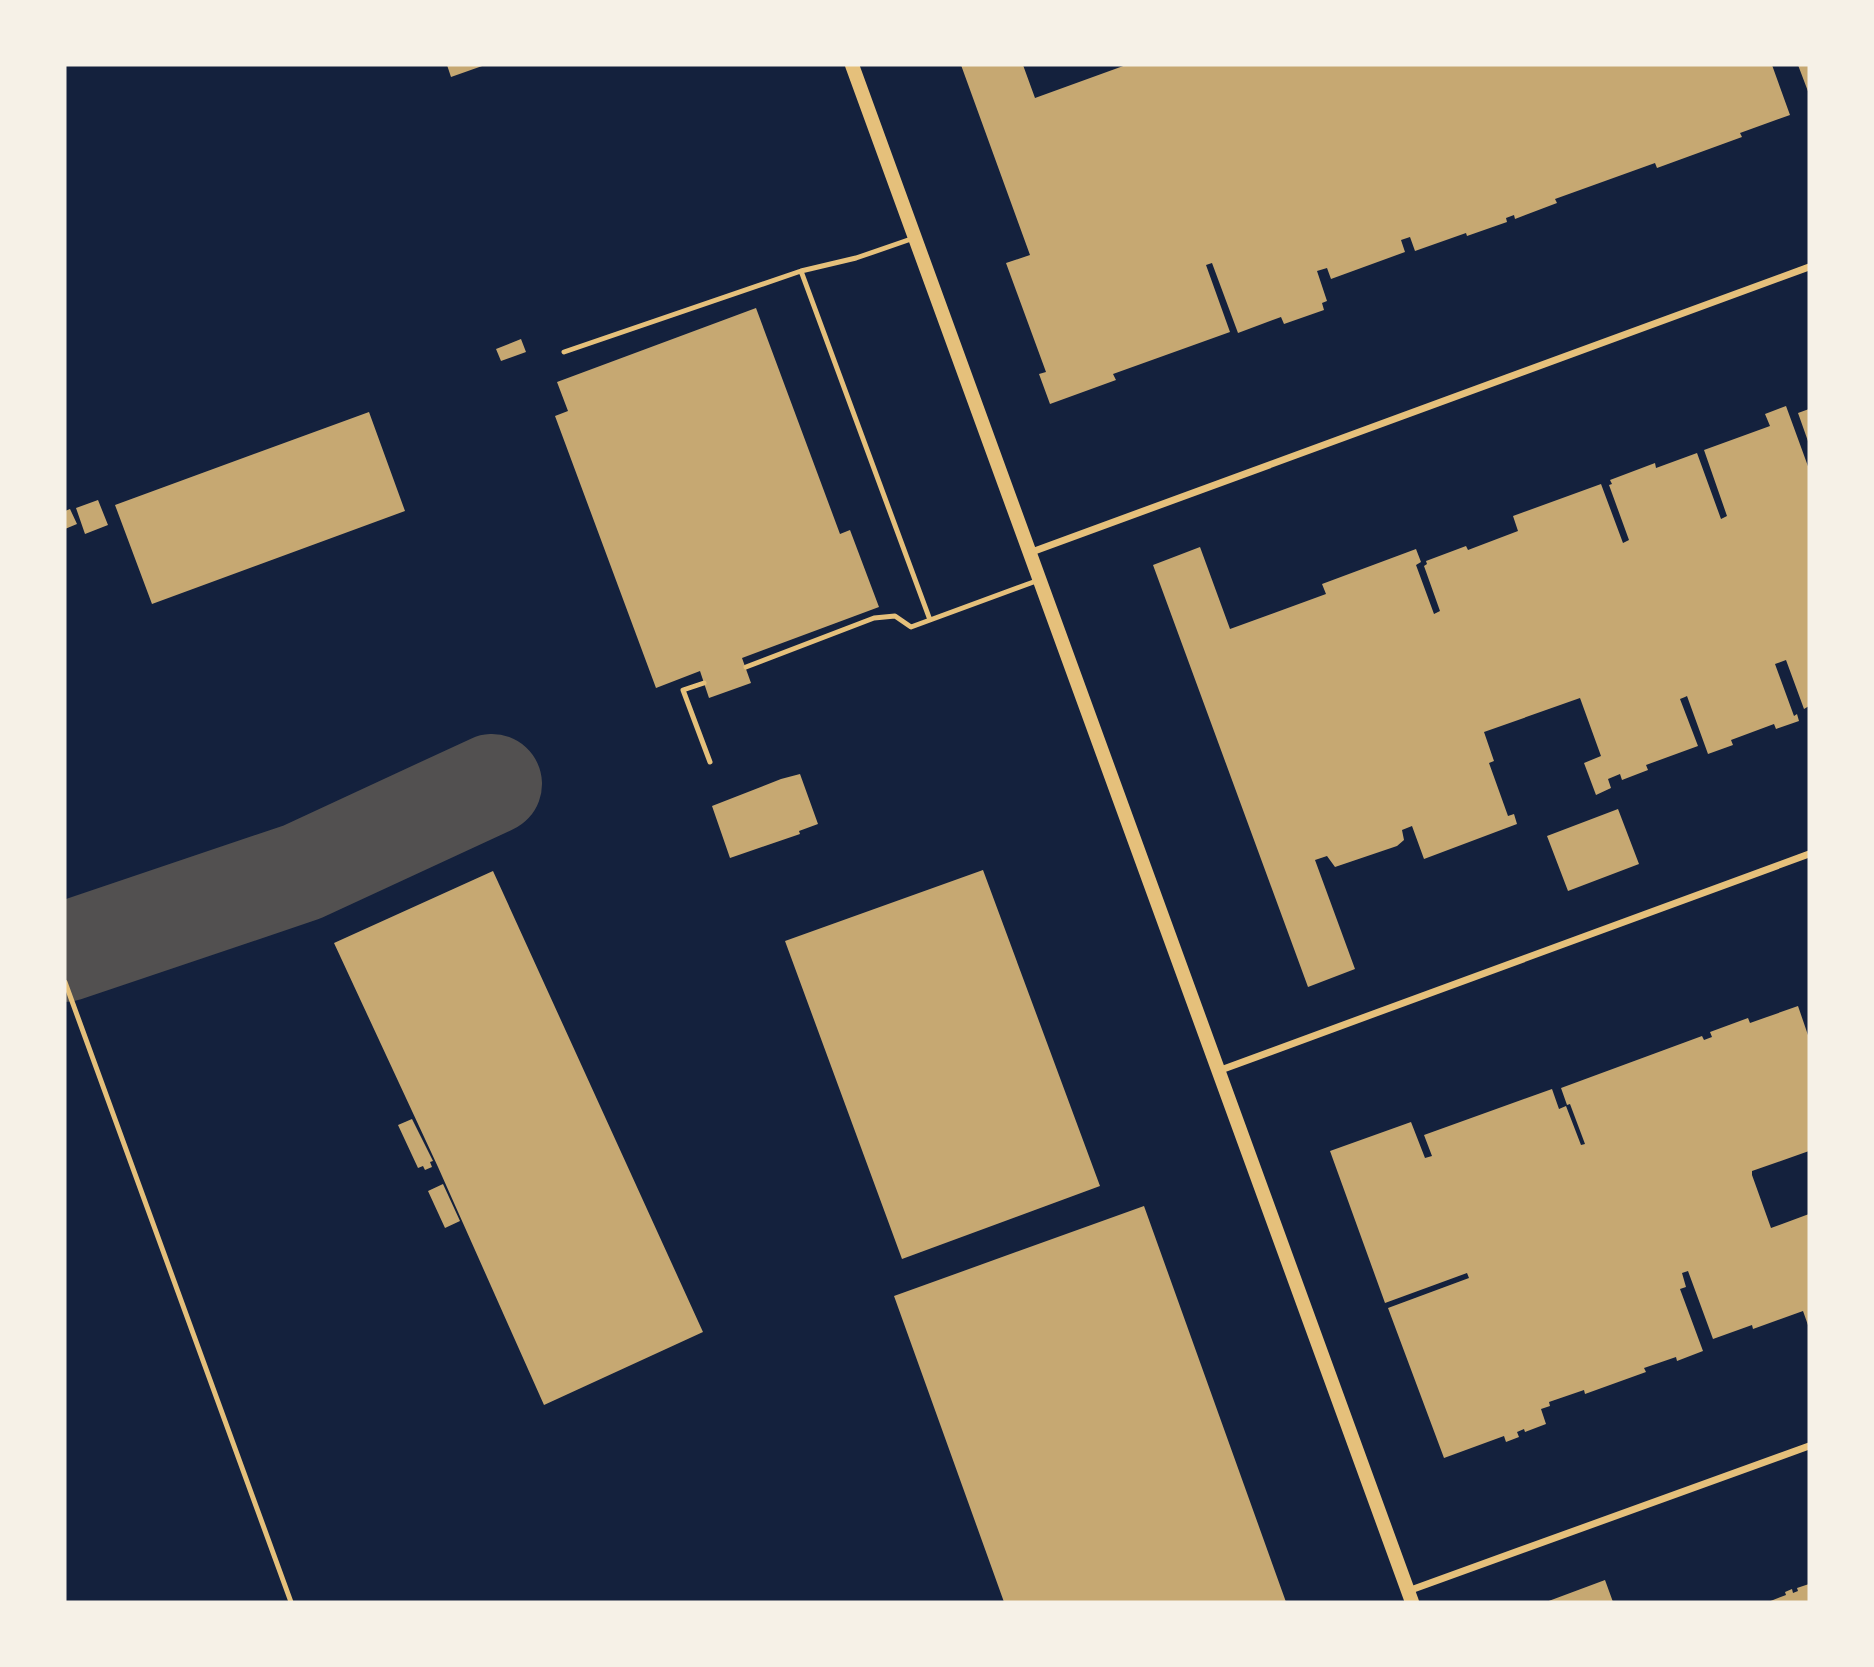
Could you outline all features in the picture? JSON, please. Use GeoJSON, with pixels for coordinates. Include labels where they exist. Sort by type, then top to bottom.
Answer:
{"type":"FeatureCollection","features":[{"type":"Feature","properties":{"kind":"main road"},"geometry":{"type":"LineString","coordinates":[[852,65],[1410,1597]]}},
{"type":"Feature","properties":{"kind":"street"},"geometry":{"type":"LineString","coordinates":[[1029,553],[1809,267]]}},
{"type":"Feature","properties":{"kind":"street"},"geometry":{"type":"LineString","coordinates":[[1217,1071],[1809,854]]}},
{"type":"Feature","properties":{"kind":"street"},"geometry":{"type":"LineString","coordinates":[[1410,1597],[1809,1446]]}},
{"type":"Feature","properties":{"kind":"lane"},"geometry":{"type":"LineString","coordinates":[[564,352],[801,271],[856,258],[915,238]]}},
{"type":"Feature","properties":{"kind":"lane"},"geometry":{"type":"LineString","coordinates":[[801,271],[930,620]]}},
{"type":"Feature","properties":{"kind":"lane"},"geometry":{"type":"LineString","coordinates":[[746,667],[874,618],[895,615],[911,627],[1039,580]]}},
{"type":"Feature","properties":{"kind":"lane"},"geometry":{"type":"LineString","coordinates":[[704,683],[683,690],[710,762]]}},
{"type":"Feature","properties":{"kind":"lane"},"geometry":{"type":"LineString","coordinates":[[65,982],[291,1602]]}},
{"type":"Feature","properties":{"kind":"building"},"geometry":{"type":"Polygon","coordinates":[[[447,65],[485,65],[451,77],[447,65]]]}},
{"type":"Feature","properties":{"kind":"building"},"geometry":{"type":"Polygon","coordinates":[[[961,65],[1023,65],[1035,98],[1126,65],[1772,65],[1790,115],[1740,133],[1742,137],[1657,168],[1655,163],[1555,199],[1557,203],[1515,219],[1514,215],[1506,218],[1507,222],[1467,236],[1466,233],[1415,251],[1410,237],[1401,240],[1405,252],[1331,279],[1327,268],[1317,271],[1327,301],[1322,303],[1324,310],[1284,324],[1281,317],[1238,333],[1212,263],[1206,265],[1230,332],[1113,374],[1116,380],[1050,404],[1039,374],[1046,372],[1006,263],[1030,255],[961,65]]]}},
{"type":"Feature","properties":{"kind":"building"},"geometry":{"type":"Polygon","coordinates":[[[1798,65],[1809,65],[1809,94],[1798,65]]]}},
{"type":"Feature","properties":{"kind":"building"},"geometry":{"type":"Polygon","coordinates":[[[756,308],[840,534],[850,530],[879,607],[742,658],[751,683],[709,698],[700,671],[656,688],[555,416],[568,411],[557,382],[756,308]]]}},
{"type":"Feature","properties":{"kind":"building"},"geometry":{"type":"Polygon","coordinates":[[[521,339],[526,352],[501,361],[496,349],[521,339]]]}},
{"type":"Feature","properties":{"kind":"building"},"geometry":{"type":"Polygon","coordinates":[[[1786,406],[1809,469],[1809,706],[1804,709],[1786,660],[1775,664],[1794,716],[1797,714],[1799,721],[1776,729],[1774,724],[1731,740],[1733,745],[1708,754],[1687,696],[1680,699],[1698,746],[1646,765],[1648,770],[1622,780],[1620,774],[1608,779],[1611,788],[1596,795],[1584,763],[1601,756],[1580,698],[1484,732],[1494,761],[1489,763],[1508,816],[1514,814],[1517,824],[1424,859],[1412,826],[1402,830],[1404,840],[1397,846],[1335,867],[1327,856],[1315,860],[1355,969],[1308,987],[1153,565],[1200,547],[1230,629],[1326,594],[1322,584],[1416,549],[1421,562],[1416,565],[1434,614],[1440,611],[1424,566],[1426,561],[1466,546],[1468,550],[1518,531],[1513,516],[1601,484],[1623,543],[1629,540],[1609,485],[1612,484],[1610,480],[1655,463],[1656,468],[1697,453],[1721,519],[1727,516],[1704,450],[1770,426],[1765,414],[1786,406]]]}},
{"type":"Feature","properties":{"kind":"building"},"geometry":{"type":"Polygon","coordinates":[[[1809,409],[1809,444],[1798,413],[1809,409]]]}},
{"type":"Feature","properties":{"kind":"building"},"geometry":{"type":"Polygon","coordinates":[[[369,412],[405,511],[152,604],[115,505],[369,412]]]}},
{"type":"Feature","properties":{"kind":"building"},"geometry":{"type":"Polygon","coordinates":[[[98,500],[108,525],[85,534],[76,508],[98,500]]]}},
{"type":"Feature","properties":{"kind":"building"},"geometry":{"type":"Polygon","coordinates":[[[70,509],[77,524],[65,529],[65,511],[70,509]]]}},
{"type":"Feature","properties":{"kind":"building"},"geometry":{"type":"Polygon","coordinates":[[[800,774],[818,824],[799,831],[800,834],[730,858],[712,806],[800,774]]]}},
{"type":"Feature","properties":{"kind":"building"},"geometry":{"type":"Polygon","coordinates":[[[1618,809],[1639,864],[1568,891],[1547,836],[1618,809]]]}},
{"type":"Feature","properties":{"kind":"building"},"geometry":{"type":"Polygon","coordinates":[[[983,870],[1100,1186],[902,1259],[785,941],[983,870]]]}},
{"type":"Feature","properties":{"kind":"building"},"geometry":{"type":"Polygon","coordinates":[[[493,871],[703,1332],[544,1405],[334,943],[493,871]]]}},
{"type":"Feature","properties":{"kind":"building"},"geometry":{"type":"Polygon","coordinates":[[[1798,1006],[1809,1038],[1809,1151],[1752,1171],[1752,1175],[1771,1228],[1809,1214],[1809,1328],[1803,1311],[1753,1329],[1752,1325],[1713,1339],[1688,1271],[1682,1273],[1686,1287],[1680,1289],[1703,1351],[1677,1361],[1676,1357],[1644,1368],[1646,1372],[1585,1394],[1584,1390],[1549,1402],[1550,1406],[1541,1409],[1546,1424],[1525,1432],[1524,1429],[1517,1432],[1519,1437],[1506,1442],[1504,1436],[1444,1458],[1388,1308],[1469,1278],[1467,1273],[1385,1303],[1330,1151],[1411,1122],[1425,1158],[1432,1156],[1424,1135],[1552,1089],[1559,1109],[1566,1106],[1581,1145],[1585,1144],[1561,1088],[1702,1036],[1704,1040],[1712,1037],[1710,1032],[1748,1018],[1750,1023],[1798,1006]]]}},
{"type":"Feature","properties":{"kind":"building"},"geometry":{"type":"Polygon","coordinates":[[[412,1119],[433,1161],[430,1162],[432,1167],[425,1170],[423,1166],[418,1168],[398,1125],[412,1119]]]}},
{"type":"Feature","properties":{"kind":"building"},"geometry":{"type":"Polygon","coordinates":[[[443,1184],[460,1221],[445,1228],[428,1191],[443,1184]]]}},
{"type":"Feature","properties":{"kind":"building"},"geometry":{"type":"Polygon","coordinates":[[[1144,1206],[1286,1602],[1004,1602],[894,1296],[1144,1206]]]}},
{"type":"Feature","properties":{"kind":"building"},"geometry":{"type":"Polygon","coordinates":[[[1605,1580],[1613,1602],[1546,1602],[1605,1580]]]}},
{"type":"Feature","properties":{"kind":"building"},"geometry":{"type":"Polygon","coordinates":[[[1809,1584],[1809,1602],[1768,1602],[1786,1595],[1785,1592],[1792,1589],[1793,1593],[1798,1591],[1797,1588],[1809,1584]]]}},
{"type":"Feature","properties":{"kind":"taxiway"},"geometry":{"type":"LineString","coordinates":[[65,952],[302,872],[492,784]]}}]}
